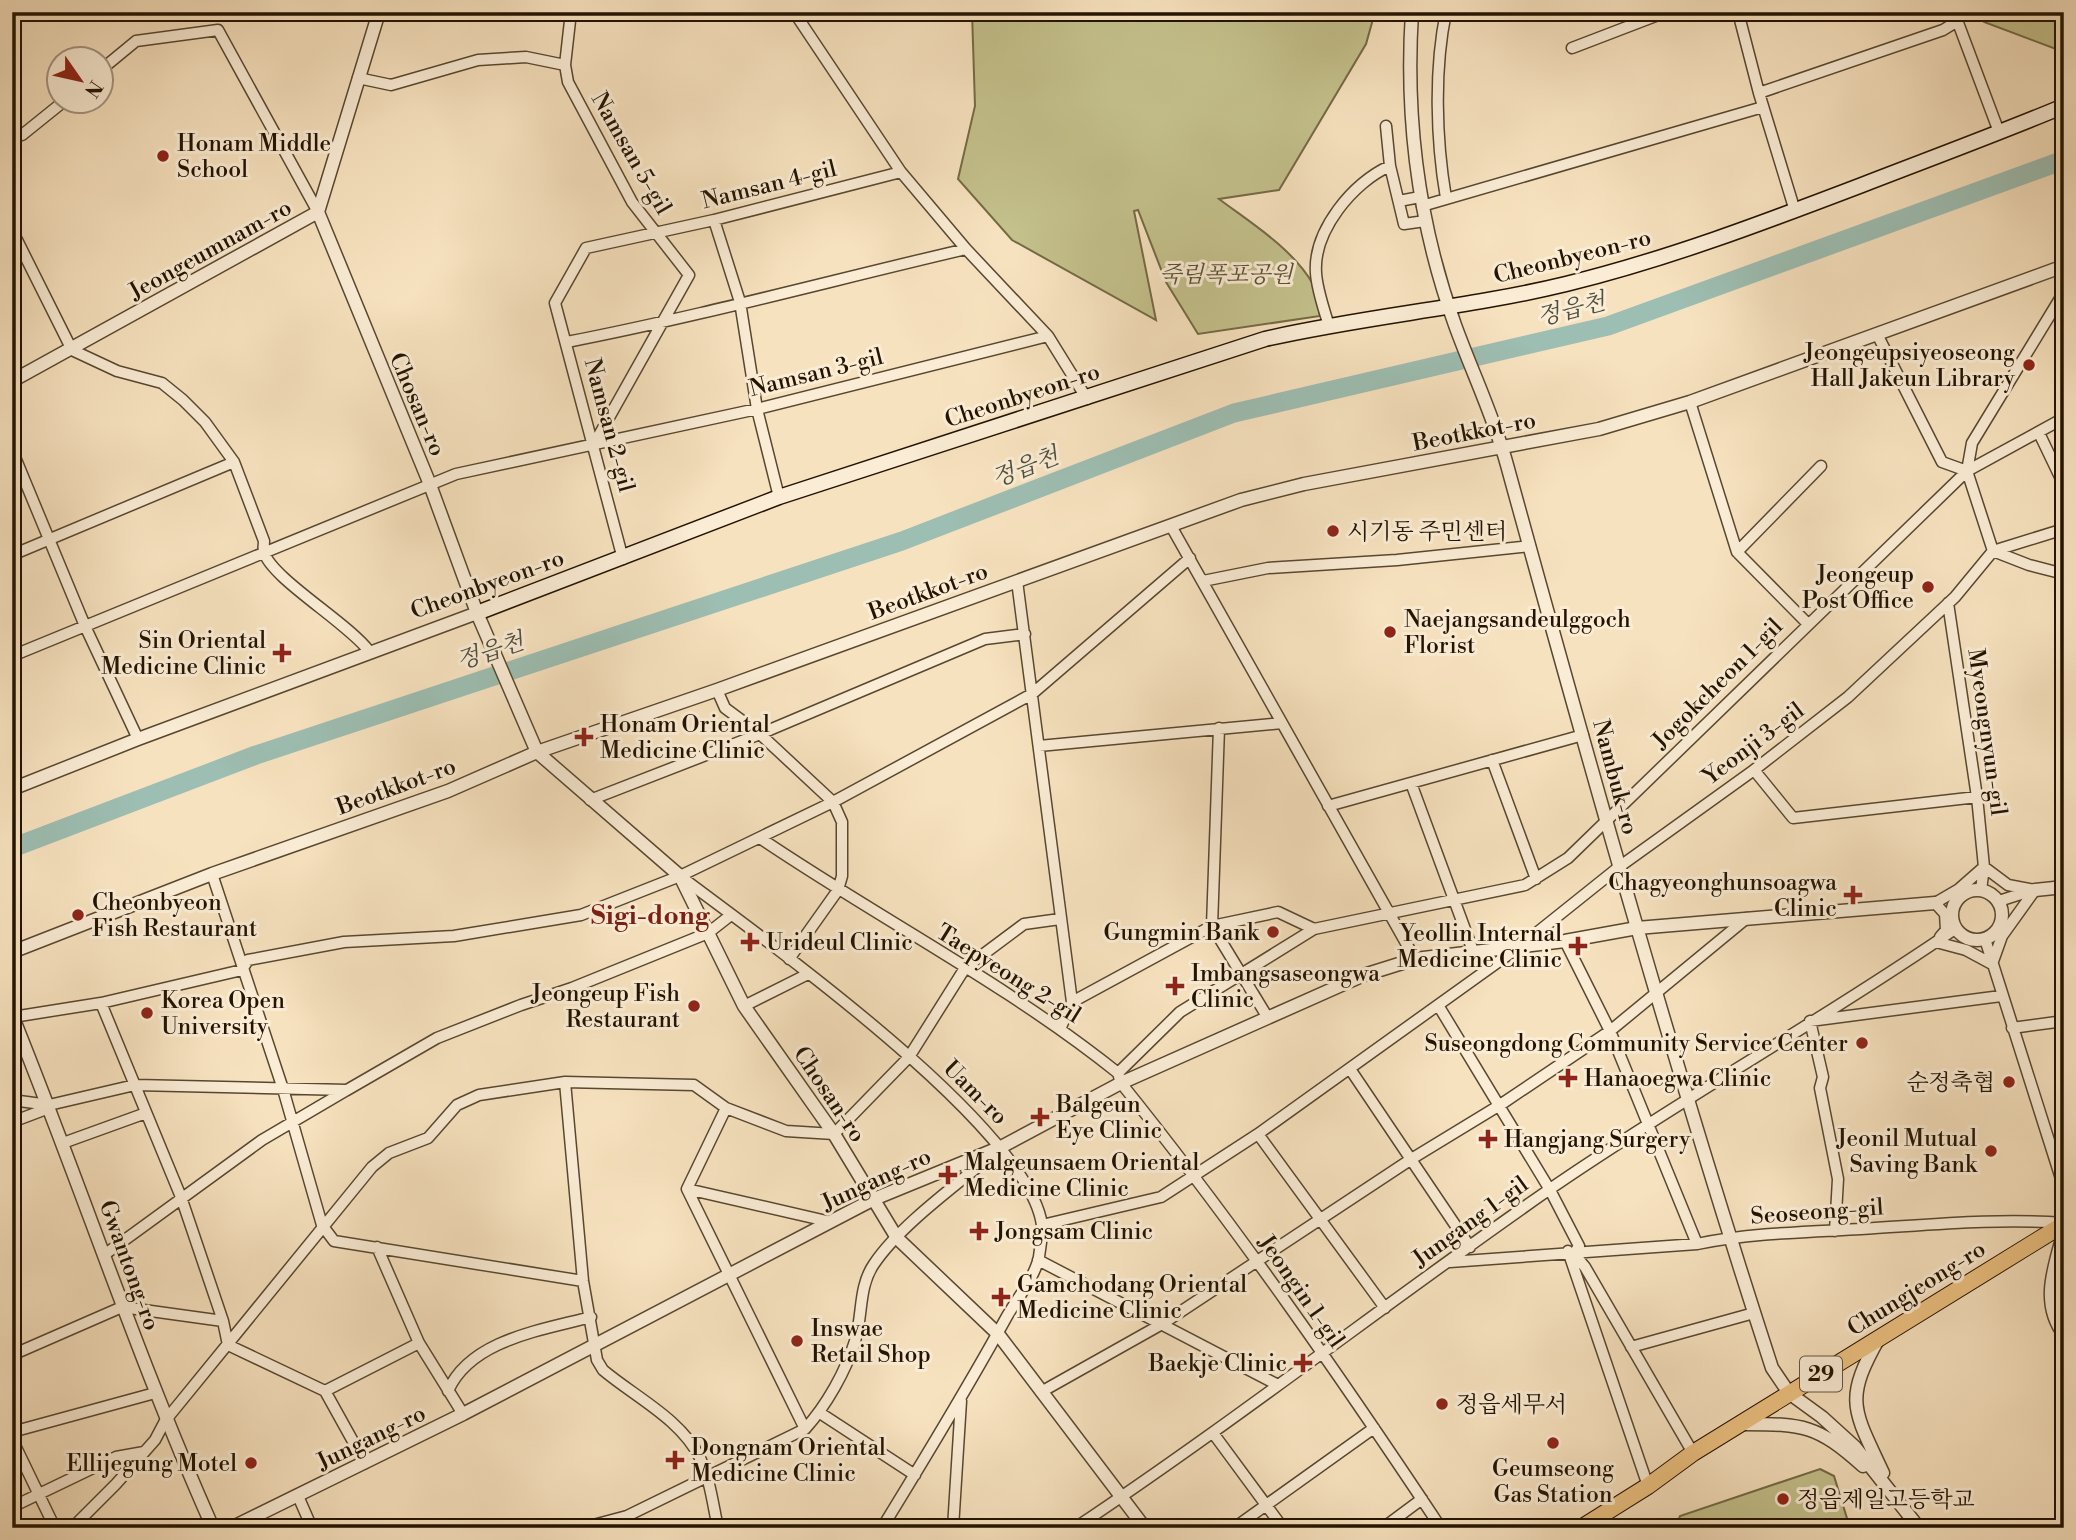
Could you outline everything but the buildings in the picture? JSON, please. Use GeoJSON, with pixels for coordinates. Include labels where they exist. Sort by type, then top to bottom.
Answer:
{"type":"FeatureCollection","features":[{"type":"Feature","properties":{"kind":"main road","name":"Cheonbyeon-ro"},"geometry":{"type":"LineString","coordinates":[[477,613],[779,497],[1265,339],[1329,326],[1450,309],[1619,270],[1796,211],[2064,106]]}},
{"type":"Feature","properties":{"kind":"main road","name":"Chungjeong-ro"},"geometry":{"type":"LineString","coordinates":[[1581,1528],[1648,1486],[1693,1453],[2064,1225]]}},
{"type":"Feature","properties":{"kind":"street","name":"Jeongeumnam-ro"},"geometry":{"type":"LineString","coordinates":[[12,381],[318,212],[379,12]]}},
{"type":"Feature","properties":{"kind":"street","name":"Namsan 5-gil"},"geometry":{"type":"LineString","coordinates":[[570,12],[565,65],[568,82],[632,202],[653,233],[689,275],[593,446]]}},
{"type":"Feature","properties":{"kind":"street"},"geometry":{"type":"LineString","coordinates":[[794,12],[901,172],[966,249],[1048,336],[1087,399]]}},
{"type":"Feature","properties":{"kind":"street","name":"Nambuk-ro"},"geometry":{"type":"LineString","coordinates":[[1412,12],[1412,116],[1425,221],[1455,326],[1503,447],[1619,867],[1730,1237],[1772,1368],[1789,1393]]}},
{"type":"Feature","properties":{"kind":"street"},"geometry":{"type":"LineString","coordinates":[[1446,12],[1438,117],[1446,198]]}},
{"type":"Feature","properties":{"kind":"street"},"geometry":{"type":"LineString","coordinates":[[1572,48],[1666,12]]}},
{"type":"Feature","properties":{"kind":"street"},"geometry":{"type":"LineString","coordinates":[[1738,12],[1763,107],[1796,211]]}},
{"type":"Feature","properties":{"kind":"street"},"geometry":{"type":"LineString","coordinates":[[1759,93],[1943,30],[1955,17],[1999,132]]}},
{"type":"Feature","properties":{"kind":"street"},"geometry":{"type":"LineString","coordinates":[[116,57],[136,41],[218,30],[318,212]]}},
{"type":"Feature","properties":{"kind":"street"},"geometry":{"type":"LineString","coordinates":[[358,78],[391,85],[478,60],[526,57],[565,65]]}},
{"type":"Feature","properties":{"kind":"street"},"geometry":{"type":"LineString","coordinates":[[1399,201],[1421,202],[1446,198],[1763,107]]}},
{"type":"Feature","properties":{"kind":"street"},"geometry":{"type":"LineString","coordinates":[[22,135],[46,116]]}},
{"type":"Feature","properties":{"kind":"street"},"geometry":{"type":"LineString","coordinates":[[1386,126],[1390,166],[1404,223],[1425,221]]}},
{"type":"Feature","properties":{"kind":"street"},"geometry":{"type":"LineString","coordinates":[[1329,326],[1316,273],[1318,246],[1353,192],[1373,173],[1390,166]]}},
{"type":"Feature","properties":{"kind":"street","name":"Namsan 4-gil"},"geometry":{"type":"LineString","coordinates":[[555,303],[586,248],[714,220],[901,172]]}},
{"type":"Feature","properties":{"kind":"street","name":"Chosan-ro"},"geometry":{"type":"LineString","coordinates":[[318,212],[429,482],[477,613],[537,752],[680,876],[744,1006],[834,1134],[897,1238],[998,1334],[1145,1528]]}},
{"type":"Feature","properties":{"kind":"street"},"geometry":{"type":"LineString","coordinates":[[714,220],[740,302],[757,409],[779,497]]}},
{"type":"Feature","properties":{"kind":"street"},"geometry":{"type":"LineString","coordinates":[[12,230],[72,350],[117,371],[162,383],[205,422],[234,462],[264,541],[264,552],[276,570],[357,636],[369,651]]}},
{"type":"Feature","properties":{"kind":"street"},"geometry":{"type":"LineString","coordinates":[[567,342],[661,324],[740,302],[966,249]]}},
{"type":"Feature","properties":{"kind":"street","name":"Beotkkot-ro"},"geometry":{"type":"LineString","coordinates":[[12,952],[212,874],[449,791],[537,752],[717,691],[1241,500],[1304,484],[1598,429],[1690,402],[2064,266]]}},
{"type":"Feature","properties":{"kind":"street"},"geometry":{"type":"LineString","coordinates":[[1993,551],[1966,471],[1972,443],[2064,292]]}},
{"type":"Feature","properties":{"kind":"street","name":"Namsan 2-gil"},"geometry":{"type":"LineString","coordinates":[[555,303],[623,559]]}},
{"type":"Feature","properties":{"kind":"street"},"geometry":{"type":"LineString","coordinates":[[1878,335],[1942,462],[1966,471],[2064,418]]}},
{"type":"Feature","properties":{"kind":"street","name":"Namsan 3-gil"},"geometry":{"type":"LineString","coordinates":[[12,656],[429,482],[757,409],[1048,336]]}},
{"type":"Feature","properties":{"kind":"street"},"geometry":{"type":"LineString","coordinates":[[1690,402],[1737,552],[1807,623]]}},
{"type":"Feature","properties":{"kind":"street"},"geometry":{"type":"LineString","coordinates":[[2039,433],[2062,481],[2064,480]]}},
{"type":"Feature","properties":{"kind":"street"},"geometry":{"type":"LineString","coordinates":[[12,450],[17,476],[138,739]]}},
{"type":"Feature","properties":{"kind":"street"},"geometry":{"type":"LineString","coordinates":[[12,555],[234,462]]}},
{"type":"Feature","properties":{"kind":"street"},"geometry":{"type":"LineString","coordinates":[[1737,552],[1821,466]]}},
{"type":"Feature","properties":{"kind":"street","name":"Jogokcheon 1-gil"},"geometry":{"type":"LineString","coordinates":[[1120,1078],[1180,1013],[1314,929],[1525,885],[1568,858],[1966,471]]}},
{"type":"Feature","properties":{"kind":"street"},"geometry":{"type":"LineString","coordinates":[[1171,526],[1415,959]]}},
{"type":"Feature","properties":{"kind":"street"},"geometry":{"type":"LineString","coordinates":[[1993,551],[2064,529]]}},
{"type":"Feature","properties":{"kind":"street"},"geometry":{"type":"LineString","coordinates":[[1203,581],[1268,568],[1398,560],[1530,546]]}},
{"type":"Feature","properties":{"kind":"street"},"geometry":{"type":"LineString","coordinates":[[1993,551],[2029,565],[2064,574]]}},
{"type":"Feature","properties":{"kind":"street","name":"Yeonji 3-gil"},"geometry":{"type":"LineString","coordinates":[[1042,1225],[1161,1197],[1196,1176],[1350,1069],[1519,947],[1619,867],[1754,770],[1848,697],[1948,603],[1993,551]]}},
{"type":"Feature","properties":{"kind":"street"},"geometry":{"type":"LineString","coordinates":[[13,1016],[101,1003],[242,970],[248,960],[344,942],[454,936],[581,915],[680,876],[761,838],[1032,694],[1190,558]]}},
{"type":"Feature","properties":{"kind":"street"},"geometry":{"type":"LineString","coordinates":[[1017,581],[1072,1002],[1061,1027]]}},
{"type":"Feature","properties":{"kind":"street","name":"Myeongnyun-gil"},"geometry":{"type":"LineString","coordinates":[[1948,603],[1977,797],[1984,867],[1981,890]]}},
{"type":"Feature","properties":{"kind":"street","name":"Cheonbyeon-ro"},"geometry":{"type":"LineString","coordinates":[[12,789],[369,651],[477,613]]}},
{"type":"Feature","properties":{"kind":"street"},"geometry":{"type":"LineString","coordinates":[[590,800],[760,734],[985,639],[1024,634]]}},
{"type":"Feature","properties":{"kind":"street"},"geometry":{"type":"LineString","coordinates":[[717,691],[724,708],[760,734],[833,802],[842,822],[842,876],[838,890],[789,958]]}},
{"type":"Feature","properties":{"kind":"street"},"geometry":{"type":"LineString","coordinates":[[1039,746],[1282,723]]}},
{"type":"Feature","properties":{"kind":"street"},"geometry":{"type":"LineString","coordinates":[[1219,728],[1212,926],[1268,1018]]}},
{"type":"Feature","properties":{"kind":"street"},"geometry":{"type":"LineString","coordinates":[[1328,806],[1583,735]]}},
{"type":"Feature","properties":{"kind":"street"},"geometry":{"type":"LineString","coordinates":[[1492,760],[1536,879]]}},
{"type":"Feature","properties":{"kind":"street"},"geometry":{"type":"LineString","coordinates":[[1754,770],[1793,818],[1977,797]]}},
{"type":"Feature","properties":{"kind":"street"},"geometry":{"type":"LineString","coordinates":[[1411,783],[1473,951]]}},
{"type":"Feature","properties":{"kind":"street","name":"Taepyeong 2-gil"},"geometry":{"type":"LineString","coordinates":[[761,838],[838,890],[1061,1027],[1120,1078]]}},
{"type":"Feature","properties":{"kind":"street"},"geometry":{"type":"LineString","coordinates":[[1935,903],[1959,889],[1984,867],[2008,885],[2035,890]]}},
{"type":"Feature","properties":{"kind":"street"},"geometry":{"type":"LineString","coordinates":[[212,874],[283,1089],[322,1225],[334,1241],[583,1281]]}},
{"type":"Feature","properties":{"kind":"street","name":"Uam-ro"},"geometry":{"type":"LineString","coordinates":[[680,876],[789,958],[956,1098],[1000,1147],[1028,1190],[1042,1225],[1038,1260],[961,1400],[882,1528]]}},
{"type":"Feature","properties":{"kind":"street"},"geometry":{"type":"LineString","coordinates":[[1999,901],[2035,890],[2064,887]]}},
{"type":"Feature","properties":{"kind":"street"},"geometry":{"type":"LineString","coordinates":[[1981,890],[1999,901],[2003,914],[2001,925],[1985,939],[1968,939],[1955,929],[1953,908],[1962,895],[1981,890]]}},
{"type":"Feature","properties":{"kind":"street"},"geometry":{"type":"LineString","coordinates":[[1992,964],[2002,936],[2035,890]]}},
{"type":"Feature","properties":{"kind":"street"},"geometry":{"type":"LineString","coordinates":[[1935,903],[1953,908]]}},
{"type":"Feature","properties":{"kind":"street"},"geometry":{"type":"LineString","coordinates":[[1935,903],[1945,914],[1946,930],[1936,942],[1966,950],[1992,964]]}},
{"type":"Feature","properties":{"kind":"street","name":"Jungang-ro"},"geometry":{"type":"LineString","coordinates":[[231,1528],[463,1414],[874,1199],[1000,1147],[1120,1078],[1268,1018],[1364,975],[1415,959],[1565,941],[1637,928],[1935,903]]}},
{"type":"Feature","properties":{"kind":"street"},"geometry":{"type":"LineString","coordinates":[[1072,1002],[1212,926],[1278,912],[1314,929]]}},
{"type":"Feature","properties":{"kind":"street"},"geometry":{"type":"LineString","coordinates":[[104,1255],[261,1140],[438,1038],[708,933],[731,915]]}},
{"type":"Feature","properties":{"kind":"street"},"geometry":{"type":"LineString","coordinates":[[1041,1392],[1162,1324],[1413,1158],[1500,1105],[1610,1031],[1656,990],[1747,918]]}},
{"type":"Feature","properties":{"kind":"street"},"geometry":{"type":"LineString","coordinates":[[79,1526],[144,1452],[165,1421],[322,1225],[372,1167],[388,1153],[428,1138],[457,1105],[479,1096],[565,1082],[694,1085],[726,1108],[786,1131],[834,1134],[909,1057],[965,968],[1024,924],[1060,919]]}},
{"type":"Feature","properties":{"kind":"street","name":"Jungang 1-gil"},"geometry":{"type":"LineString","coordinates":[[1075,1528],[1213,1433],[1550,1189],[1688,1097],[1955,929]]}},
{"type":"Feature","properties":{"kind":"street"},"geometry":{"type":"LineString","coordinates":[[1985,939],[2064,1188]]}},
{"type":"Feature","properties":{"kind":"street"},"geometry":{"type":"LineString","coordinates":[[1565,941],[1610,1031],[1650,1123],[1697,1244]]}},
{"type":"Feature","properties":{"kind":"street"},"geometry":{"type":"LineString","coordinates":[[744,1006],[808,974]]}},
{"type":"Feature","properties":{"kind":"street"},"geometry":{"type":"LineString","coordinates":[[1835,1231],[1838,1179],[1820,1088],[1821,1069],[1810,1021],[2001,996]]}},
{"type":"Feature","properties":{"kind":"street"},"geometry":{"type":"LineString","coordinates":[[101,1003],[181,1197],[223,1321],[228,1345]]}},
{"type":"Feature","properties":{"kind":"street"},"geometry":{"type":"LineString","coordinates":[[1438,1005],[1550,1189],[1579,1246],[1571,1253]]}},
{"type":"Feature","properties":{"kind":"street","name":"Gwantong-ro"},"geometry":{"type":"LineString","coordinates":[[13,1016],[63,1143],[165,1421],[213,1528]]}},
{"type":"Feature","properties":{"kind":"street"},"geometry":{"type":"LineString","coordinates":[[2012,1028],[2064,1021]]}},
{"type":"Feature","properties":{"kind":"street"},"geometry":{"type":"LineString","coordinates":[[1350,1069],[1413,1158],[1470,1247]]}},
{"type":"Feature","properties":{"kind":"street","name":"Jeongin 1-gil"},"geometry":{"type":"LineString","coordinates":[[1120,1078],[1257,1260],[1441,1528]]}},
{"type":"Feature","properties":{"kind":"street"},"geometry":{"type":"LineString","coordinates":[[565,1082],[583,1281],[594,1344],[603,1370],[670,1419],[699,1458],[718,1528]]}},
{"type":"Feature","properties":{"kind":"street"},"geometry":{"type":"LineString","coordinates":[[12,1122],[49,1106],[135,1085],[347,1090]]}},
{"type":"Feature","properties":{"kind":"street"},"geometry":{"type":"LineString","coordinates":[[12,1100],[49,1106]]}},
{"type":"Feature","properties":{"kind":"street"},"geometry":{"type":"LineString","coordinates":[[687,1189],[726,1108]]}},
{"type":"Feature","properties":{"kind":"street"},"geometry":{"type":"LineString","coordinates":[[63,1143],[146,1113]]}},
{"type":"Feature","properties":{"kind":"street"},"geometry":{"type":"LineString","coordinates":[[1258,1134],[1385,1308]]}},
{"type":"Feature","properties":{"kind":"street"},"geometry":{"type":"LineString","coordinates":[[582,1528],[627,1516],[805,1429],[820,1413],[856,1341],[861,1298],[872,1265],[897,1238],[1000,1147]]}},
{"type":"Feature","properties":{"kind":"street"},"geometry":{"type":"LineString","coordinates":[[687,1189],[831,1222]]}},
{"type":"Feature","properties":{"kind":"street"},"geometry":{"type":"LineString","coordinates":[[687,1189],[805,1429]]}},
{"type":"Feature","properties":{"kind":"street","name":"Seoseong-gil"},"geometry":{"type":"LineString","coordinates":[[1449,1262],[1697,1244],[1730,1237],[2012,1219],[2064,1225]]}},
{"type":"Feature","properties":{"kind":"street"},"geometry":{"type":"LineString","coordinates":[[2064,1225],[2049,1287],[2051,1315],[2064,1336]]}},
{"type":"Feature","properties":{"kind":"street"},"geometry":{"type":"LineString","coordinates":[[377,1247],[419,1343],[463,1414]]}},
{"type":"Feature","properties":{"kind":"street"},"geometry":{"type":"LineString","coordinates":[[1571,1253],[1585,1268],[1693,1453]]}},
{"type":"Feature","properties":{"kind":"street"},"geometry":{"type":"LineString","coordinates":[[1571,1253],[1648,1486]]}},
{"type":"Feature","properties":{"kind":"street"},"geometry":{"type":"LineString","coordinates":[[1038,1260],[1278,1385]]}},
{"type":"Feature","properties":{"kind":"street"},"geometry":{"type":"LineString","coordinates":[[12,1355],[122,1307],[223,1321]]}},
{"type":"Feature","properties":{"kind":"street"},"geometry":{"type":"LineString","coordinates":[[1631,1347],[1754,1313]]}},
{"type":"Feature","properties":{"kind":"street"},"geometry":{"type":"LineString","coordinates":[[448,1391],[456,1373],[487,1350],[537,1331],[591,1317]]}},
{"type":"Feature","properties":{"kind":"street"},"geometry":{"type":"LineString","coordinates":[[1879,1338],[1861,1369],[1854,1402],[1858,1420],[1891,1492]]}},
{"type":"Feature","properties":{"kind":"street"},"geometry":{"type":"LineString","coordinates":[[325,1391],[419,1343]]}},
{"type":"Feature","properties":{"kind":"street"},"geometry":{"type":"LineString","coordinates":[[228,1345],[325,1391],[365,1463]]}},
{"type":"Feature","properties":{"kind":"street"},"geometry":{"type":"LineString","coordinates":[[12,1432],[155,1393]]}},
{"type":"Feature","properties":{"kind":"street"},"geometry":{"type":"LineString","coordinates":[[1789,1393],[1839,1432],[1919,1528]]}},
{"type":"Feature","properties":{"kind":"street"},"geometry":{"type":"LineString","coordinates":[[953,1528],[961,1400]]}},
{"type":"Feature","properties":{"kind":"street"},"geometry":{"type":"LineString","coordinates":[[820,1413],[915,1475]]}},
{"type":"Feature","properties":{"kind":"street"},"geometry":{"type":"LineString","coordinates":[[1744,1424],[1796,1424],[1817,1431],[1840,1445],[1891,1492]]}},
{"type":"Feature","properties":{"kind":"street"},"geometry":{"type":"LineString","coordinates":[[1234,1528],[1374,1428]]}},
{"type":"Feature","properties":{"kind":"street"},"geometry":{"type":"LineString","coordinates":[[1213,1433],[1283,1528]]}},
{"type":"Feature","properties":{"kind":"street"},"geometry":{"type":"LineString","coordinates":[[12,1439],[55,1528]]}},
{"type":"Feature","properties":{"kind":"street"},"geometry":{"type":"LineString","coordinates":[[12,1507],[116,1457],[144,1452]]}},
{"type":"Feature","properties":{"kind":"street"},"geometry":{"type":"LineString","coordinates":[[298,1496],[312,1528]]}},
{"type":"Feature","properties":{"kind":"street"},"geometry":{"type":"LineString","coordinates":[[1383,1528],[1422,1499]]}},
{"type":"Feature","properties":{"kind":"street"},"geometry":{"type":"LineString","coordinates":[[614,1528],[627,1516]]}},
{"type":"Feature","properties":{"kind":"green space","name":"죽림폭포공원"},"geometry":{"type":"Polygon","coordinates":[[[972,12],[1375,12],[1366,44],[1279,190],[1219,199],[1270,237],[1294,259],[1315,287],[1320,316],[1198,334],[1166,282],[1138,210],[1134,211],[1156,320],[1012,240],[958,179],[975,106],[972,12]]]}},
{"type":"Feature","properties":{"kind":"green space"},"geometry":{"type":"Polygon","coordinates":[[[1978,12],[2064,12],[2064,52],[1984,22],[1978,12]]]}},
{"type":"Feature","properties":{"kind":"green space"},"geometry":{"type":"Polygon","coordinates":[[[1820,1469],[1834,1476],[1850,1528],[1675,1528],[1680,1516],[1820,1469]]]}},
{"type":"Feature","properties":{"kind":"waterway","name":"정읍천"},"geometry":{"type":"LineString","coordinates":[[12,848],[256,755],[902,541],[1234,413],[1608,326],[2064,160]]}},
{"type":"Feature","properties":{"kind":"place","name":"Honam Middle School"},"geometry":{"type":"Point","coordinates":[163,156]}},
{"type":"Feature","properties":{"kind":"place","name":"Jeongeupsiyeoseong Hall Jakeun Library"},"geometry":{"type":"Point","coordinates":[2029,365]}},
{"type":"Feature","properties":{"kind":"place","name":"시기동 주민센터"},"geometry":{"type":"Point","coordinates":[1333,531]}},
{"type":"Feature","properties":{"kind":"place","name":"Jeongeup Post Office"},"geometry":{"type":"Point","coordinates":[1928,587]}},
{"type":"Feature","properties":{"kind":"place","name":"Naejangsandeulggoch Florist"},"geometry":{"type":"Point","coordinates":[1390,632]}},
{"type":"Feature","properties":{"kind":"place","name":"Sin Oriental Medicine Clinic"},"geometry":{"type":"Point","coordinates":[282,653]}},
{"type":"Feature","properties":{"kind":"place","name":"Honam Oriental Medicine Clinic"},"geometry":{"type":"Point","coordinates":[584,737]}},
{"type":"Feature","properties":{"kind":"place","name":"Chagyeonghunsoagwa Clinic"},"geometry":{"type":"Point","coordinates":[1853,895]}},
{"type":"Feature","properties":{"kind":"place","name":"Cheonbyeon Fish Restaurant"},"geometry":{"type":"Point","coordinates":[78,915]}},
{"type":"Feature","properties":{"kind":"place","name":"Gungmin Bank"},"geometry":{"type":"Point","coordinates":[1273,932]}},
{"type":"Feature","properties":{"kind":"place","name":"Urideul Clinic"},"geometry":{"type":"Point","coordinates":[750,942]}},
{"type":"Feature","properties":{"kind":"place","name":"Yeollin Internal Medicine Clinic"},"geometry":{"type":"Point","coordinates":[1578,946]}},
{"type":"Feature","properties":{"kind":"place","name":"Imbangsaseongwa Clinic"},"geometry":{"type":"Point","coordinates":[1175,986]}},
{"type":"Feature","properties":{"kind":"place","name":"Jeongeup Fish Restaurant"},"geometry":{"type":"Point","coordinates":[694,1006]}},
{"type":"Feature","properties":{"kind":"place","name":"Korea Open University"},"geometry":{"type":"Point","coordinates":[147,1013]}},
{"type":"Feature","properties":{"kind":"place","name":"Suseongdong Community Service Center"},"geometry":{"type":"Point","coordinates":[1862,1043]}},
{"type":"Feature","properties":{"kind":"place","name":"Hanaoegwa Clinic"},"geometry":{"type":"Point","coordinates":[1568,1078]}},
{"type":"Feature","properties":{"kind":"place","name":"순정축협"},"geometry":{"type":"Point","coordinates":[2009,1082]}},
{"type":"Feature","properties":{"kind":"place","name":"Balgeun Eye Clinic"},"geometry":{"type":"Point","coordinates":[1040,1117]}},
{"type":"Feature","properties":{"kind":"place","name":"Hangjang Surgery"},"geometry":{"type":"Point","coordinates":[1488,1139]}},
{"type":"Feature","properties":{"kind":"place","name":"Jeonil Mutual Saving Bank"},"geometry":{"type":"Point","coordinates":[1991,1151]}},
{"type":"Feature","properties":{"kind":"place","name":"Malgeunsaem Oriental Medicine Clinic"},"geometry":{"type":"Point","coordinates":[948,1175]}},
{"type":"Feature","properties":{"kind":"place","name":"Jongsam Clinic"},"geometry":{"type":"Point","coordinates":[979,1231]}},
{"type":"Feature","properties":{"kind":"place","name":"Gamchodang Oriental Medicine Clinic"},"geometry":{"type":"Point","coordinates":[1001,1297]}},
{"type":"Feature","properties":{"kind":"place","name":"Inswae Retail Shop"},"geometry":{"type":"Point","coordinates":[797,1341]}},
{"type":"Feature","properties":{"kind":"place","name":"Baekje Clinic"},"geometry":{"type":"Point","coordinates":[1303,1363]}},
{"type":"Feature","properties":{"kind":"place","name":"정읍세무서"},"geometry":{"type":"Point","coordinates":[1442,1404]}},
{"type":"Feature","properties":{"kind":"place","name":"Geumseong Gas Station"},"geometry":{"type":"Point","coordinates":[1553,1443]}},
{"type":"Feature","properties":{"kind":"place","name":"Dongnam Oriental Medicine Clinic"},"geometry":{"type":"Point","coordinates":[675,1460]}},
{"type":"Feature","properties":{"kind":"place","name":"Ellijegung Motel"},"geometry":{"type":"Point","coordinates":[251,1463]}},
{"type":"Feature","properties":{"kind":"place","name":"정읍제일고등학교"},"geometry":{"type":"Point","coordinates":[1783,1499]}},
{"type":"Feature","properties":{"kind":"district","name":"Sigi-dong"},"geometry":{"type":"Point","coordinates":[650,915]}}]}
